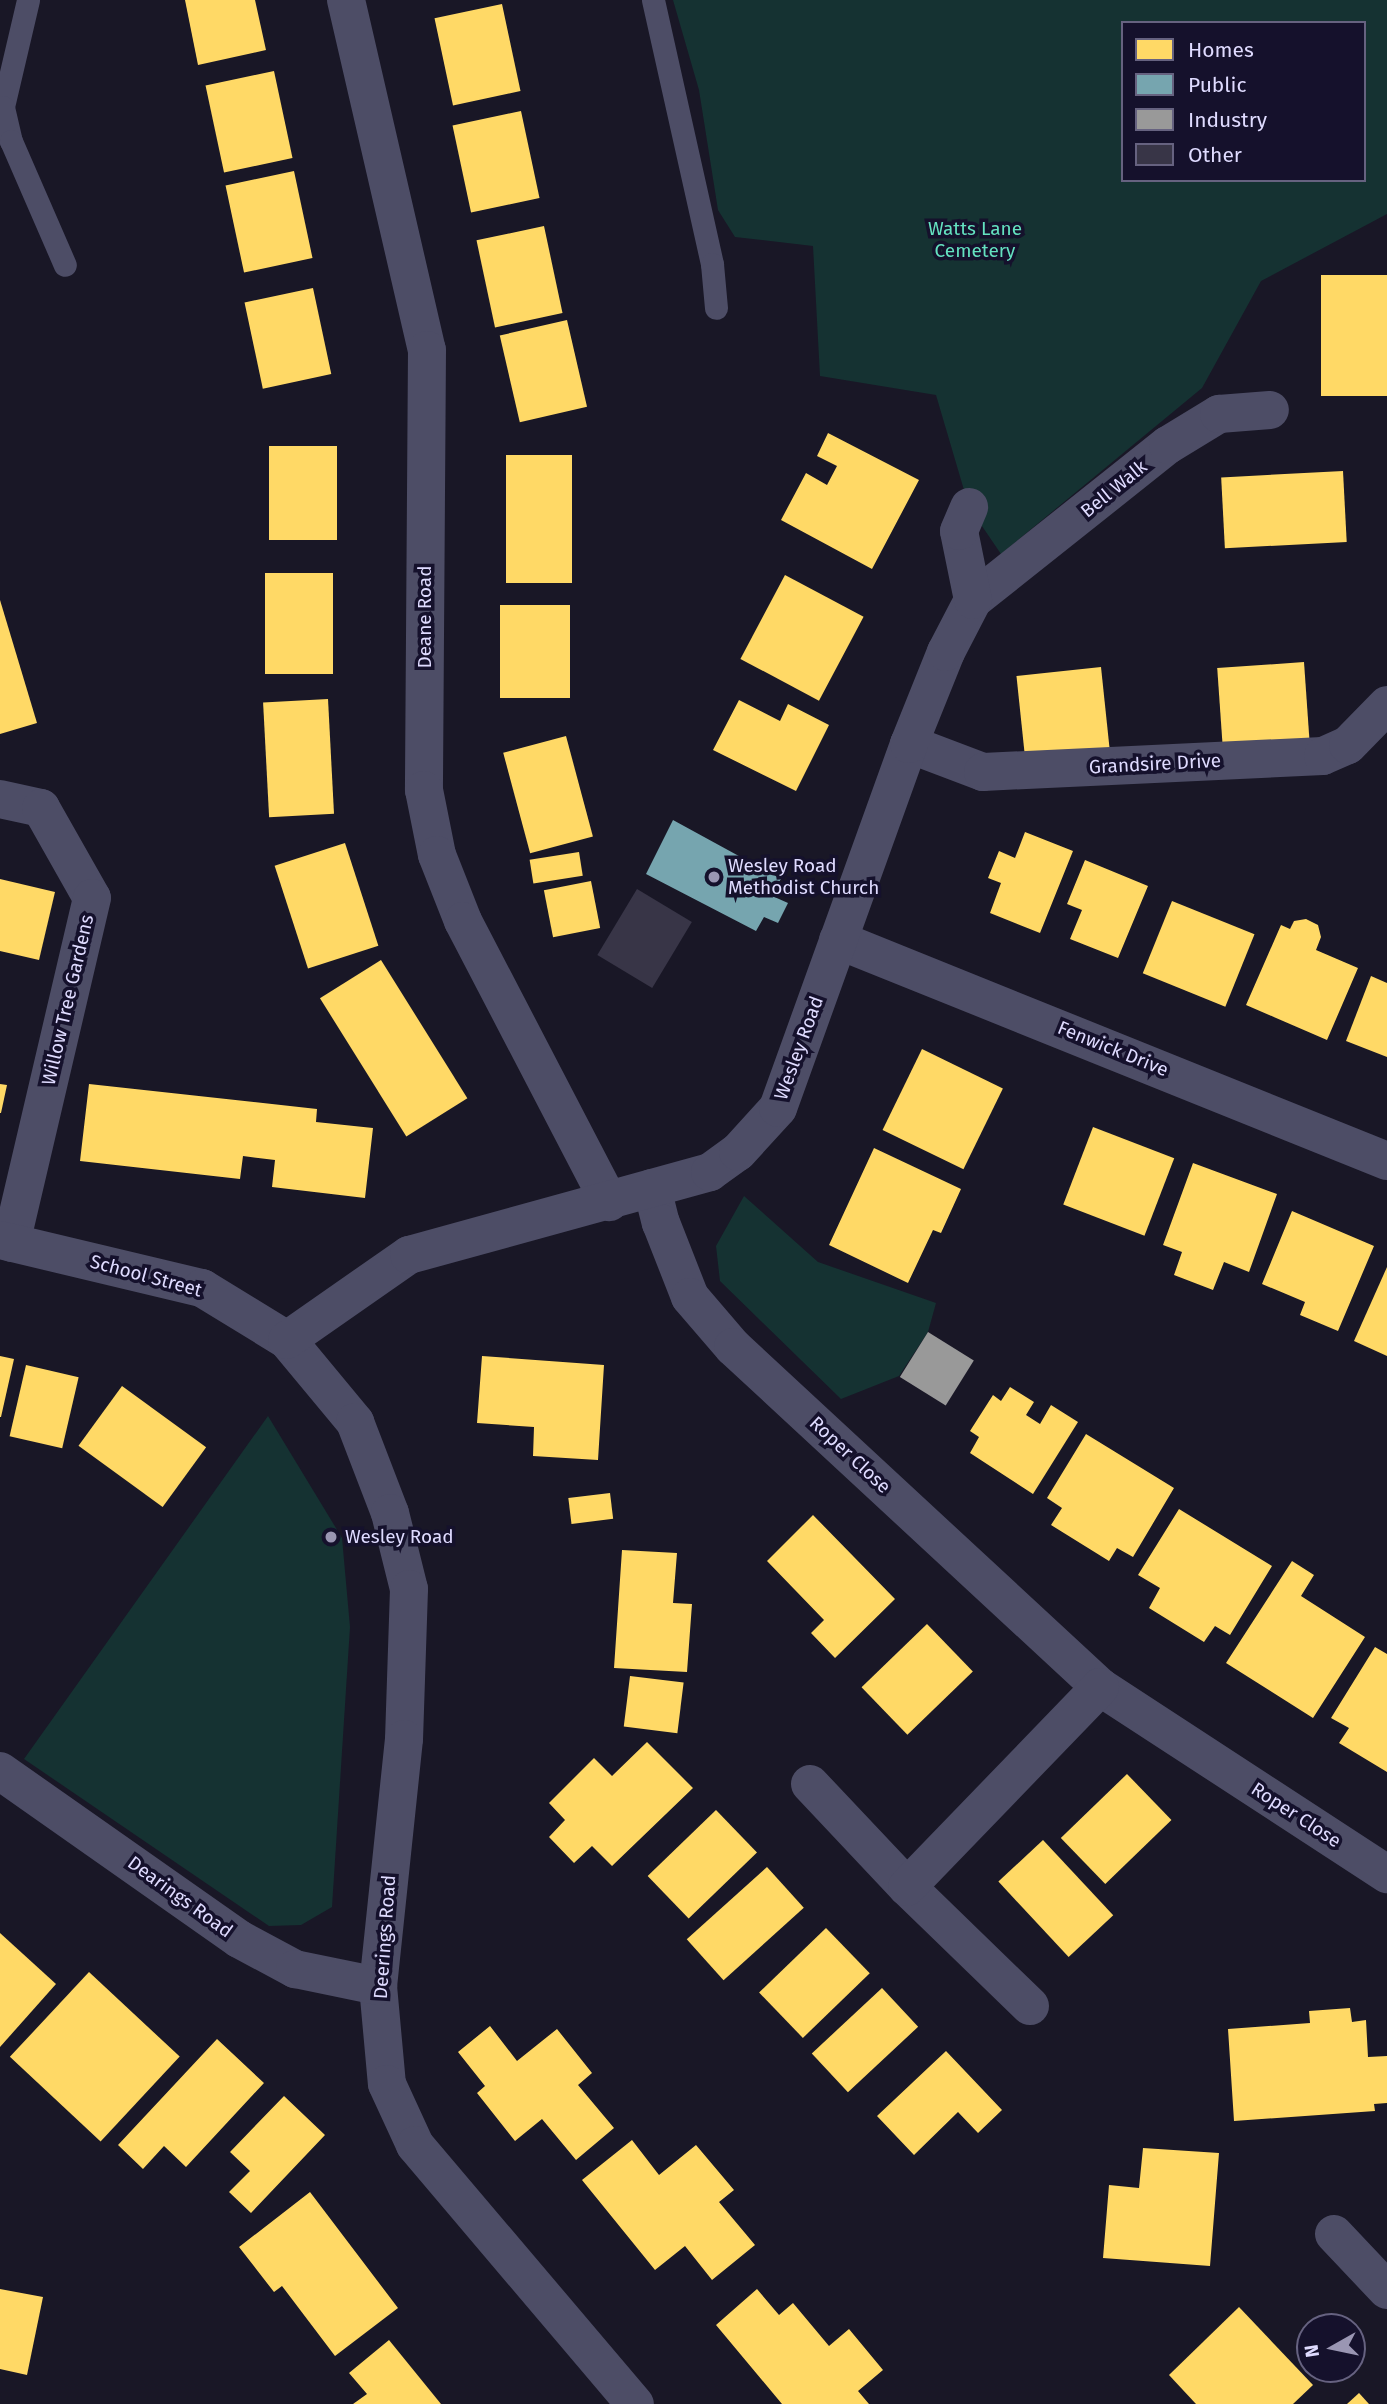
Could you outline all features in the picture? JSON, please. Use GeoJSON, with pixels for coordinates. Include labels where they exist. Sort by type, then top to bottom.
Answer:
{"type":"FeatureCollection","features":[{"type":"Feature","properties":{"kind":"street","name":"Deane Road"},"geometry":{"type":"LineString","coordinates":[[346,0],[427,350],[424,790],[438,855],[463,921],[609,1202]]}},
{"type":"Feature","properties":{"kind":"street","name":"Bell Walk"},"geometry":{"type":"LineString","coordinates":[[973,600],[1168,445],[1219,414],[1270,411]]}},
{"type":"Feature","properties":{"kind":"street"},"geometry":{"type":"LineString","coordinates":[[969,508],[959,531],[973,600]]}},
{"type":"Feature","properties":{"kind":"street","name":"Wesley Road"},"geometry":{"type":"LineString","coordinates":[[286,1340],[409,1255],[710,1172],[738,1152],[778,1108],[908,744],[946,652],[973,600]]}},
{"type":"Feature","properties":{"kind":"street","name":"Grandsire Drive"},"geometry":{"type":"LineString","coordinates":[[908,744],[983,772],[1323,756],[1348,746],[1387,705]]}},
{"type":"Feature","properties":{"kind":"street","name":"Willow Tree Gardens"},"geometry":{"type":"LineString","coordinates":[[0,799],[41,808],[92,898],[6,1242]]}},
{"type":"Feature","properties":{"kind":"street","name":"Fenwick Drive"},"geometry":{"type":"LineString","coordinates":[[838,940],[1387,1161]]}},
{"type":"Feature","properties":{"kind":"street","name":"Roper Close"},"geometry":{"type":"LineString","coordinates":[[652,1188],[661,1223],[690,1297],[733,1347],[1100,1687],[1387,1874]]}},
{"type":"Feature","properties":{"kind":"street","name":"School Street"},"geometry":{"type":"LineString","coordinates":[[6,1242],[202,1288],[286,1340],[355,1422],[390,1513]]}},
{"type":"Feature","properties":{"kind":"street","name":"Deerings Road"},"geometry":{"type":"LineString","coordinates":[[390,1513],[409,1590],[404,1739],[378,1986],[387,2084],[415,2145],[635,2404]]}},
{"type":"Feature","properties":{"kind":"street"},"geometry":{"type":"LineString","coordinates":[[907,1887],[1100,1687]]}},
{"type":"Feature","properties":{"kind":"street","name":"Dearings Road"},"geometry":{"type":"LineString","coordinates":[[0,1771],[239,1939],[295,1969],[378,1986]]}},
{"type":"Feature","properties":{"kind":"street"},"geometry":{"type":"LineString","coordinates":[[810,1784],[907,1887],[1030,2006]]}},
{"type":"Feature","properties":{"kind":"street"},"geometry":{"type":"LineString","coordinates":[[1334,2234],[1387,2290]]}},
{"type":"Feature","properties":{"kind":"lane"},"geometry":{"type":"LineString","coordinates":[[28,0],[3,107],[10,141],[65,265]]}},
{"type":"Feature","properties":{"kind":"lane"},"geometry":{"type":"LineString","coordinates":[[653,0],[712,264],[716,308]]}},
{"type":"Feature","properties":{"kind":"green space","name":"Watts Lane Cemetery"},"geometry":{"type":"Polygon","coordinates":[[[673,0],[1387,0],[1387,214],[1261,281],[1202,388],[1001,554],[969,507],[936,395],[820,376],[813,246],[735,237],[718,210],[699,90],[673,0]]]}},
{"type":"Feature","properties":{"kind":"green space"},"geometry":{"type":"Polygon","coordinates":[[[744,1196],[818,1262],[936,1303],[928,1332],[899,1376],[841,1399],[720,1281],[716,1246],[744,1196]]]}},
{"type":"Feature","properties":{"kind":"green space"},"geometry":{"type":"Polygon","coordinates":[[[268,1416],[342,1538],[350,1627],[332,1907],[301,1925],[269,1926],[24,1759],[268,1416]]]}},
{"type":"Feature","properties":{"kind":"building: Homes"},"geometry":{"type":"Polygon","coordinates":[[[185,0],[255,0],[266,50],[198,65],[185,0]]]}},
{"type":"Feature","properties":{"kind":"building: Homes"},"geometry":{"type":"Polygon","coordinates":[[[502,4],[521,91],[453,105],[435,18],[502,4]]]}},
{"type":"Feature","properties":{"kind":"building: Homes"},"geometry":{"type":"Polygon","coordinates":[[[274,71],[293,158],[224,173],[206,86],[274,71]]]}},
{"type":"Feature","properties":{"kind":"building: Homes"},"geometry":{"type":"Polygon","coordinates":[[[521,111],[540,198],[471,213],[453,126],[521,111]]]}},
{"type":"Feature","properties":{"kind":"building: Homes"},"geometry":{"type":"Polygon","coordinates":[[[294,171],[313,258],[244,273],[226,186],[294,171]]]}},
{"type":"Feature","properties":{"kind":"building: Homes"},"geometry":{"type":"Polygon","coordinates":[[[544,226],[563,313],[495,327],[477,240],[544,226]]]}},
{"type":"Feature","properties":{"kind":"building: Homes"},"geometry":{"type":"Polygon","coordinates":[[[1321,275],[1387,275],[1387,396],[1321,396],[1321,275]]]}},
{"type":"Feature","properties":{"kind":"building: Homes"},"geometry":{"type":"Polygon","coordinates":[[[313,288],[331,374],[263,389],[245,303],[313,288]]]}},
{"type":"Feature","properties":{"kind":"building: Homes"},"geometry":{"type":"Polygon","coordinates":[[[567,320],[587,407],[520,422],[500,336],[567,320]]]}},
{"type":"Feature","properties":{"kind":"building: Homes"},"geometry":{"type":"Polygon","coordinates":[[[828,433],[919,480],[872,569],[781,520],[806,473],[827,485],[837,466],[817,456],[828,433]]]}},
{"type":"Feature","properties":{"kind":"building: Homes"},"geometry":{"type":"Polygon","coordinates":[[[269,446],[337,446],[337,540],[269,540],[269,446]]]}},
{"type":"Feature","properties":{"kind":"building: Homes"},"geometry":{"type":"Polygon","coordinates":[[[506,455],[572,455],[572,583],[506,583],[506,455]]]}},
{"type":"Feature","properties":{"kind":"building: Homes"},"geometry":{"type":"Polygon","coordinates":[[[1343,471],[1347,542],[1225,548],[1221,477],[1343,471]]]}},
{"type":"Feature","properties":{"kind":"building: Homes"},"geometry":{"type":"Polygon","coordinates":[[[265,573],[333,573],[333,674],[265,674],[265,573]]]}},
{"type":"Feature","properties":{"kind":"building: Homes"},"geometry":{"type":"Polygon","coordinates":[[[785,575],[864,617],[819,701],[740,659],[785,575]]]}},
{"type":"Feature","properties":{"kind":"building: Homes"},"geometry":{"type":"Polygon","coordinates":[[[0,600],[37,723],[0,734],[0,600]]]}},
{"type":"Feature","properties":{"kind":"building: Homes"},"geometry":{"type":"Polygon","coordinates":[[[500,605],[570,605],[570,698],[500,698],[500,605]]]}},
{"type":"Feature","properties":{"kind":"building: Homes"},"geometry":{"type":"Polygon","coordinates":[[[1304,662],[1309,740],[1223,746],[1217,668],[1304,662]]]}},
{"type":"Feature","properties":{"kind":"building: Homes"},"geometry":{"type":"Polygon","coordinates":[[[1101,667],[1110,757],[1026,765],[1016,676],[1101,667]]]}},
{"type":"Feature","properties":{"kind":"building: Homes"},"geometry":{"type":"Polygon","coordinates":[[[328,699],[334,814],[269,817],[263,702],[328,699]]]}},
{"type":"Feature","properties":{"kind":"building: Homes"},"geometry":{"type":"Polygon","coordinates":[[[739,700],[780,721],[788,704],[829,725],[796,791],[713,750],[739,700]]]}},
{"type":"Feature","properties":{"kind":"building: Homes"},"geometry":{"type":"Polygon","coordinates":[[[566,736],[593,836],[530,853],[503,753],[566,736]]]}},
{"type":"Feature","properties":{"kind":"building: Homes"},"geometry":{"type":"Polygon","coordinates":[[[1025,832],[1073,851],[1040,933],[990,913],[1001,883],[988,878],[999,851],[1015,858],[1025,832]]]}},
{"type":"Feature","properties":{"kind":"building: Homes"},"geometry":{"type":"Polygon","coordinates":[[[345,843],[378,946],[308,969],[275,866],[345,843]]]}},
{"type":"Feature","properties":{"kind":"building: Homes"},"geometry":{"type":"Polygon","coordinates":[[[579,852],[583,876],[533,884],[530,860],[579,852]]]}},
{"type":"Feature","properties":{"kind":"building: Homes"},"geometry":{"type":"Polygon","coordinates":[[[1085,860],[1148,886],[1118,958],[1070,939],[1082,910],[1067,904],[1085,860]]]}},
{"type":"Feature","properties":{"kind":"building: Homes"},"geometry":{"type":"Polygon","coordinates":[[[0,879],[55,892],[39,960],[0,951],[0,879]]]}},
{"type":"Feature","properties":{"kind":"building: Homes"},"geometry":{"type":"Polygon","coordinates":[[[591,881],[600,928],[553,937],[544,890],[591,881]]]}},
{"type":"Feature","properties":{"kind":"building: Homes"},"geometry":{"type":"Polygon","coordinates":[[[1172,901],[1255,934],[1225,1007],[1143,973],[1172,901]]]}},
{"type":"Feature","properties":{"kind":"building: Homes"},"geometry":{"type":"Polygon","coordinates":[[[1306,919],[1318,925],[1321,937],[1316,950],[1358,968],[1327,1040],[1246,1005],[1281,925],[1290,929],[1294,921],[1306,919]]]}},
{"type":"Feature","properties":{"kind":"building: Homes"},"geometry":{"type":"Polygon","coordinates":[[[381,960],[467,1098],[406,1136],[320,998],[381,960]]]}},
{"type":"Feature","properties":{"kind":"building: Homes"},"geometry":{"type":"Polygon","coordinates":[[[1371,976],[1387,983],[1387,1057],[1346,1041],[1371,976]]]}},
{"type":"Feature","properties":{"kind":"building: Homes"},"geometry":{"type":"Polygon","coordinates":[[[922,1049],[1003,1088],[963,1169],[883,1130],[922,1049]]]}},
{"type":"Feature","properties":{"kind":"building: Homes"},"geometry":{"type":"Polygon","coordinates":[[[0,1084],[7,1085],[1,1113],[0,1113],[0,1084]]]}},
{"type":"Feature","properties":{"kind":"building: Homes"},"geometry":{"type":"Polygon","coordinates":[[[89,1084],[317,1109],[316,1122],[373,1128],[365,1198],[272,1187],[275,1160],[243,1156],[240,1179],[80,1161],[89,1084]]]}},
{"type":"Feature","properties":{"kind":"building: Homes"},"geometry":{"type":"Polygon","coordinates":[[[1093,1127],[1174,1158],[1144,1236],[1063,1204],[1093,1127]]]}},
{"type":"Feature","properties":{"kind":"building: Homes"},"geometry":{"type":"Polygon","coordinates":[[[874,1148],[961,1189],[941,1233],[933,1230],[908,1283],[829,1245],[874,1148]]]}},
{"type":"Feature","properties":{"kind":"building: Homes"},"geometry":{"type":"Polygon","coordinates":[[[1193,1163],[1277,1194],[1249,1272],[1224,1262],[1213,1290],[1174,1275],[1182,1252],[1163,1245],[1193,1163]]]}},
{"type":"Feature","properties":{"kind":"building: Homes"},"geometry":{"type":"Polygon","coordinates":[[[1292,1211],[1374,1246],[1338,1331],[1300,1315],[1305,1302],[1262,1284],[1292,1211]]]}},
{"type":"Feature","properties":{"kind":"building: Homes"},"geometry":{"type":"Polygon","coordinates":[[[1387,1267],[1387,1356],[1354,1341],[1387,1267]]]}},
{"type":"Feature","properties":{"kind":"building: Homes"},"geometry":{"type":"Polygon","coordinates":[[[0,1356],[14,1359],[1,1417],[0,1417],[0,1356]]]}},
{"type":"Feature","properties":{"kind":"building: Homes"},"geometry":{"type":"Polygon","coordinates":[[[482,1356],[604,1365],[598,1460],[533,1456],[534,1427],[477,1423],[482,1356]]]}},
{"type":"Feature","properties":{"kind":"building: Homes"},"geometry":{"type":"Polygon","coordinates":[[[26,1365],[79,1377],[62,1448],[10,1436],[26,1365]]]}},
{"type":"Feature","properties":{"kind":"building: Homes"},"geometry":{"type":"Polygon","coordinates":[[[122,1386],[206,1447],[163,1507],[79,1446],[122,1386]]]}},
{"type":"Feature","properties":{"kind":"building: Homes"},"geometry":{"type":"Polygon","coordinates":[[[1010,1387],[1034,1402],[1026,1415],[1040,1424],[1051,1405],[1078,1422],[1033,1494],[970,1453],[979,1437],[970,1431],[993,1395],[1001,1401],[1010,1387]]]}},
{"type":"Feature","properties":{"kind":"building: Homes"},"geometry":{"type":"Polygon","coordinates":[[[1086,1434],[1174,1488],[1133,1557],[1117,1548],[1109,1561],[1051,1525],[1062,1508],[1047,1498],[1086,1434]]]}},
{"type":"Feature","properties":{"kind":"building: Homes"},"geometry":{"type":"Polygon","coordinates":[[[610,1493],[613,1519],[571,1524],[568,1498],[610,1493]]]}},
{"type":"Feature","properties":{"kind":"building: Homes"},"geometry":{"type":"Polygon","coordinates":[[[1179,1509],[1272,1566],[1230,1635],[1215,1626],[1204,1642],[1149,1608],[1160,1588],[1138,1575],[1179,1509]]]}},
{"type":"Feature","properties":{"kind":"building: Homes"},"geometry":{"type":"Polygon","coordinates":[[[813,1515],[895,1599],[835,1658],[811,1633],[824,1620],[767,1561],[813,1515]]]}},
{"type":"Feature","properties":{"kind":"building: Homes"},"geometry":{"type":"Polygon","coordinates":[[[622,1550],[677,1553],[673,1603],[692,1604],[687,1672],[614,1668],[622,1550]]]}},
{"type":"Feature","properties":{"kind":"building: Homes"},"geometry":{"type":"Polygon","coordinates":[[[1292,1561],[1314,1575],[1301,1596],[1365,1637],[1313,1718],[1226,1663],[1292,1561]]]}},
{"type":"Feature","properties":{"kind":"building: Homes"},"geometry":{"type":"Polygon","coordinates":[[[927,1624],[973,1671],[907,1735],[862,1687],[927,1624]]]}},
{"type":"Feature","properties":{"kind":"building: Homes"},"geometry":{"type":"Polygon","coordinates":[[[1375,1647],[1387,1654],[1387,1772],[1339,1743],[1349,1728],[1331,1718],[1375,1647]]]}},
{"type":"Feature","properties":{"kind":"building: Homes"},"geometry":{"type":"Polygon","coordinates":[[[630,1676],[684,1683],[677,1733],[624,1727],[630,1676]]]}},
{"type":"Feature","properties":{"kind":"building: Homes"},"geometry":{"type":"Polygon","coordinates":[[[647,1742],[693,1788],[612,1866],[592,1846],[574,1863],[549,1837],[565,1820],[549,1803],[594,1758],[612,1776],[647,1742]]]}},
{"type":"Feature","properties":{"kind":"building: Homes"},"geometry":{"type":"Polygon","coordinates":[[[1127,1774],[1171,1820],[1105,1884],[1061,1838],[1127,1774]]]}},
{"type":"Feature","properties":{"kind":"building: Homes"},"geometry":{"type":"Polygon","coordinates":[[[716,1810],[757,1852],[689,1918],[648,1876],[716,1810]]]}},
{"type":"Feature","properties":{"kind":"building: Homes"},"geometry":{"type":"Polygon","coordinates":[[[1043,1840],[1113,1915],[1069,1957],[998,1882],[1043,1840]]]}},
{"type":"Feature","properties":{"kind":"building: Homes"},"geometry":{"type":"Polygon","coordinates":[[[767,1867],[804,1908],[724,1980],[687,1939],[767,1867]]]}},
{"type":"Feature","properties":{"kind":"building: Homes"},"geometry":{"type":"Polygon","coordinates":[[[826,1928],[870,1973],[803,2038],[759,1993],[826,1928]]]}},
{"type":"Feature","properties":{"kind":"building: Homes"},"geometry":{"type":"Polygon","coordinates":[[[0,1933],[56,1984],[0,2047],[0,1933]]]}},
{"type":"Feature","properties":{"kind":"building: Homes"},"geometry":{"type":"Polygon","coordinates":[[[89,1972],[180,2057],[101,2141],[10,2057],[89,1972]]]}},
{"type":"Feature","properties":{"kind":"building: Homes"},"geometry":{"type":"Polygon","coordinates":[[[882,1988],[918,2027],[848,2092],[812,2053],[882,1988]]]}},
{"type":"Feature","properties":{"kind":"building: Homes"},"geometry":{"type":"Polygon","coordinates":[[[1350,2008],[1352,2022],[1366,2020],[1368,2057],[1387,2056],[1387,2103],[1374,2104],[1375,2111],[1234,2121],[1228,2029],[1310,2023],[1309,2011],[1350,2008]]]}},
{"type":"Feature","properties":{"kind":"building: Homes"},"geometry":{"type":"Polygon","coordinates":[[[490,2026],[517,2061],[557,2029],[592,2073],[578,2085],[614,2128],[576,2160],[542,2119],[515,2141],[477,2093],[485,2086],[458,2052],[490,2026]]]}},
{"type":"Feature","properties":{"kind":"building: Homes"},"geometry":{"type":"Polygon","coordinates":[[[217,2039],[264,2083],[186,2167],[164,2146],[143,2169],[118,2145],[217,2039]]]}},
{"type":"Feature","properties":{"kind":"building: Homes"},"geometry":{"type":"Polygon","coordinates":[[[946,2051],[1002,2110],[978,2133],[958,2112],[914,2155],[877,2116],[946,2051]]]}},
{"type":"Feature","properties":{"kind":"building: Homes"},"geometry":{"type":"Polygon","coordinates":[[[284,2096],[325,2135],[251,2213],[229,2192],[250,2171],[230,2152],[284,2096]]]}},
{"type":"Feature","properties":{"kind":"building: Homes"},"geometry":{"type":"Polygon","coordinates":[[[632,2140],[659,2175],[696,2145],[734,2190],[719,2202],[755,2245],[712,2280],[685,2246],[655,2270],[582,2180],[632,2140]]]}},
{"type":"Feature","properties":{"kind":"building: Homes"},"geometry":{"type":"Polygon","coordinates":[[[1143,2148],[1219,2153],[1210,2266],[1103,2258],[1109,2185],[1139,2188],[1143,2148]]]}},
{"type":"Feature","properties":{"kind":"building: Homes"},"geometry":{"type":"Polygon","coordinates":[[[310,2192],[398,2308],[335,2356],[282,2286],[274,2292],[239,2247],[310,2192]]]}},
{"type":"Feature","properties":{"kind":"building: Homes"},"geometry":{"type":"Polygon","coordinates":[[[0,2289],[43,2297],[27,2375],[0,2369],[0,2289]]]}},
{"type":"Feature","properties":{"kind":"building: Homes"},"geometry":{"type":"Polygon","coordinates":[[[757,2289],[779,2315],[793,2303],[829,2346],[849,2329],[883,2370],[858,2391],[869,2404],[782,2404],[716,2325],[757,2289]]]}},
{"type":"Feature","properties":{"kind":"building: Homes"},"geometry":{"type":"Polygon","coordinates":[[[1239,2307],[1296,2367],[1296,2383],[1313,2385],[1293,2404],[1196,2404],[1169,2375],[1239,2307]]]}},
{"type":"Feature","properties":{"kind":"building: Homes"},"geometry":{"type":"Polygon","coordinates":[[[389,2340],[441,2404],[353,2404],[367,2394],[349,2373],[389,2340]]]}},
{"type":"Feature","properties":{"kind":"building: Homes"},"geometry":{"type":"Polygon","coordinates":[[[1359,2393],[1369,2404],[1347,2404],[1359,2393]]]}},
{"type":"Feature","properties":{"kind":"building: Public","name":"Wesley Road Methodist Church"},"geometry":{"type":"Polygon","coordinates":[[[673,820],[781,879],[770,895],[788,903],[778,923],[764,917],[756,931],[646,874],[673,820]]]}},
{"type":"Feature","properties":{"kind":"building: Industry"},"geometry":{"type":"Polygon","coordinates":[[[928,1332],[974,1361],[946,1406],[900,1377],[928,1332]]]}},
{"type":"Feature","properties":{"kind":"building: Other"},"geometry":{"type":"Polygon","coordinates":[[[637,889],[692,922],[652,988],[597,955],[637,889]]]}},
{"type":"Feature","properties":{"kind":"place","name":"Wesley Road Methodist Church"},"geometry":{"type":"Point","coordinates":[714,877]}},
{"type":"Feature","properties":{"kind":"place","name":"Wesley Road"},"geometry":{"type":"Point","coordinates":[331,1537]}}]}
